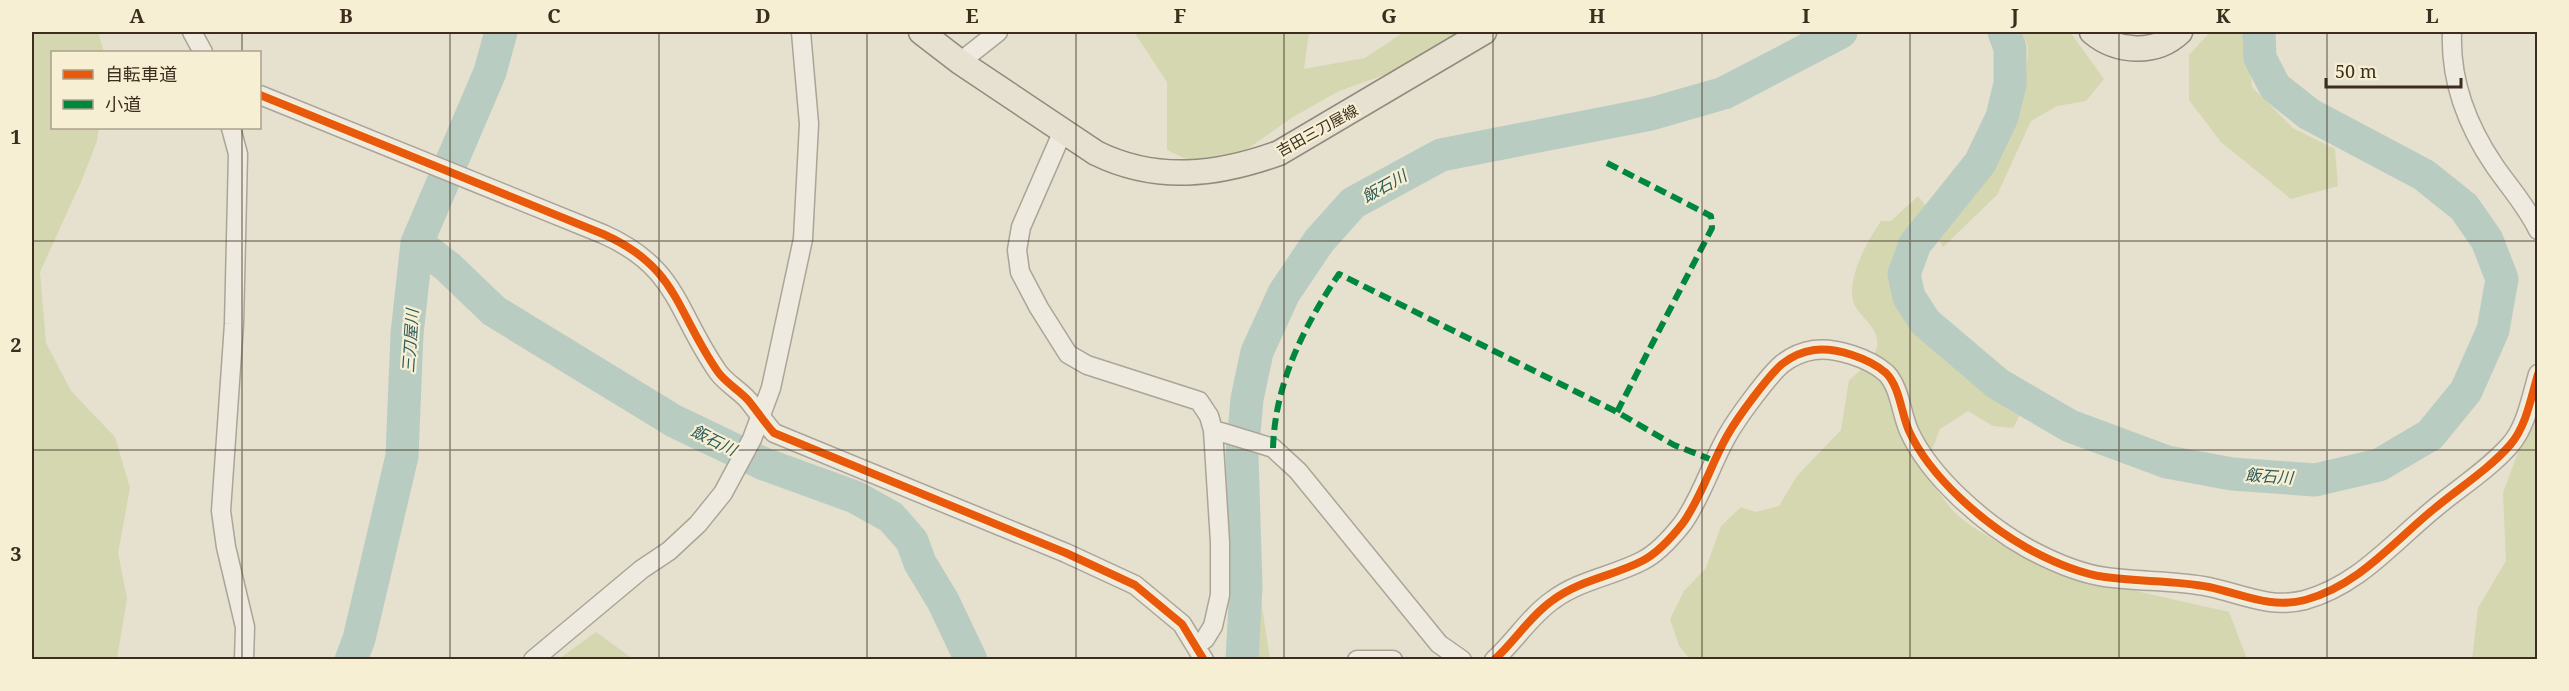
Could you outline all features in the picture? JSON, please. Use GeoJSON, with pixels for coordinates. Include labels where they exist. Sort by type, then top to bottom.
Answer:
{"type":"FeatureCollection","features":[{"type":"Feature","properties":{"kind":"main road","name":"吉田三刀屋線"},"geometry":{"type":"LineString","coordinates":[[921,32],[1062,133],[1119,164],[1159,173],[1196,174],[1245,165],[1279,153],[1484,32]]}},
{"type":"Feature","properties":{"kind":"main road"},"geometry":{"type":"LineString","coordinates":[[2092,32],[2102,40],[2127,48],[2150,48],[2169,42],[2180,32]]}},
{"type":"Feature","properties":{"kind":"street"},"geometry":{"type":"LineString","coordinates":[[192,32],[202,51]]}},
{"type":"Feature","properties":{"kind":"street"},"geometry":{"type":"LineString","coordinates":[[533,660],[642,569],[669,551],[698,524],[735,475],[752,439],[773,378],[803,239],[809,124],[801,32]]}},
{"type":"Feature","properties":{"kind":"street"},"geometry":{"type":"LineString","coordinates":[[960,62],[998,32]]}},
{"type":"Feature","properties":{"kind":"street"},"geometry":{"type":"LineString","coordinates":[[2452,32],[2451,51],[2468,123],[2495,167],[2528,208],[2538,230]]}},
{"type":"Feature","properties":{"kind":"street"},"geometry":{"type":"LineString","coordinates":[[261,95],[603,234],[645,257],[665,278],[698,341],[720,375],[747,399],[774,433],[1066,553],[1135,585],[1168,610],[1182,624],[1200,653]]}},
{"type":"Feature","properties":{"kind":"street"},"geometry":{"type":"LineString","coordinates":[[231,129],[238,154],[234,324],[221,512],[226,547],[245,627],[244,660]]}},
{"type":"Feature","properties":{"kind":"street"},"geometry":{"type":"LineString","coordinates":[[1062,133],[1021,227],[1017,250],[1020,272],[1068,354],[1087,365],[1199,401],[1209,416],[1213,430],[1217,477],[1220,595],[1213,626],[1200,653]]}},
{"type":"Feature","properties":{"kind":"street"},"geometry":{"type":"LineString","coordinates":[[1494,660],[1551,600],[1578,585],[1643,561],[1661,547],[1682,525],[1729,432],[1780,365],[1799,353],[1819,349],[1842,352],[1886,373],[1894,384],[1909,430],[1938,475],[1991,524],[2026,547],[2065,567],[2103,577],[2203,586],[2257,601],[2285,604],[2307,599],[2347,583],[2372,565],[2398,539],[2511,444],[2525,417],[2538,374]]}},
{"type":"Feature","properties":{"kind":"street"},"geometry":{"type":"LineString","coordinates":[[1221,432],[1273,448],[1298,471],[1438,644],[1462,660]]}},
{"type":"Feature","properties":{"kind":"street"},"geometry":{"type":"LineString","coordinates":[[1357,660],[1393,660]]}},
{"type":"Feature","properties":{"kind":"green space"},"geometry":{"type":"Polygon","coordinates":[[[32,32],[98,32],[104,51],[51,51],[51,129],[99,129],[97,141],[81,182],[40,272],[46,343],[71,391],[115,437],[130,488],[118,553],[127,598],[117,659],[32,659],[32,32]]]}},
{"type":"Feature","properties":{"kind":"green space"},"geometry":{"type":"Polygon","coordinates":[[[1134,32],[1309,32],[1304,69],[1365,58],[1404,32],[1468,32],[1401,69],[1339,91],[1293,117],[1243,152],[1190,161],[1167,150],[1167,82],[1134,32]]]}},
{"type":"Feature","properties":{"kind":"green space"},"geometry":{"type":"Polygon","coordinates":[[[2021,32],[2070,32],[2104,79],[2086,101],[2057,106],[2031,121],[1997,195],[1943,247],[1936,233],[1979,190],[1997,162],[2005,143],[2019,102],[2027,63],[2028,46],[2021,32]]]}},
{"type":"Feature","properties":{"kind":"green space"},"geometry":{"type":"Polygon","coordinates":[[[2210,32],[2246,32],[2252,87],[2293,128],[2335,149],[2338,186],[2291,199],[2221,142],[2189,100],[2189,55],[2210,32]]]}},
{"type":"Feature","properties":{"kind":"green space"},"geometry":{"type":"Polygon","coordinates":[[[1918,196],[1926,206],[1899,248],[1892,279],[1899,308],[1933,342],[2022,411],[2013,428],[1993,426],[1968,411],[1940,429],[1924,471],[1941,496],[1961,518],[2020,554],[2054,567],[2125,588],[2229,612],[2247,659],[1690,659],[1679,646],[1670,619],[1684,591],[1706,568],[1721,526],[1741,507],[1755,512],[1779,506],[1797,476],[1841,430],[1849,380],[1870,360],[1877,348],[1874,331],[1854,304],[1852,294],[1855,272],[1864,249],[1881,221],[1891,221],[1918,196]]]}},
{"type":"Feature","properties":{"kind":"green space"},"geometry":{"type":"Polygon","coordinates":[[[2537,401],[2537,659],[2472,660],[2478,608],[2506,561],[2503,493],[2537,401]]]}},
{"type":"Feature","properties":{"kind":"green space"},"geometry":{"type":"Polygon","coordinates":[[[1260,594],[1270,659],[1248,659],[1253,633],[1254,595],[1260,594]]]}},
{"type":"Feature","properties":{"kind":"green space"},"geometry":{"type":"Polygon","coordinates":[[[596,632],[633,659],[559,659],[596,632]]]}},
{"type":"Feature","properties":{"kind":"waterway","name":"三刀屋川"},"geometry":{"type":"LineString","coordinates":[[351,660],[359,639],[402,456],[407,334],[417,243],[490,72],[501,32]]}},
{"type":"Feature","properties":{"kind":"waterway","name":"飯石川"},"geometry":{"type":"LineString","coordinates":[[1242,660],[1246,586],[1242,455],[1247,399],[1257,352],[1284,293],[1319,241],[1353,203],[1441,155],[1651,114],[1724,93],[1841,32]]}},
{"type":"Feature","properties":{"kind":"waterway","name":"飯石川"},"geometry":{"type":"LineString","coordinates":[[2004,32],[2010,48],[2010,84],[2002,117],[1980,163],[1915,244],[1904,274],[1909,297],[1925,322],[1998,384],[2070,426],[2167,462],[2232,474],[2315,480],[2379,465],[2430,435],[2466,391],[2493,330],[2502,279],[2487,240],[2464,207],[2424,175],[2309,114],[2275,87],[2260,58],[2259,32]]}},
{"type":"Feature","properties":{"kind":"waterway","name":"飯石川"},"geometry":{"type":"LineString","coordinates":[[417,243],[448,267],[494,311],[674,421],[764,464],[855,497],[891,517],[912,541],[920,563],[943,601],[971,660]]}},
{"type":"Feature","properties":{"kind":"marked path"},"geometry":{"type":"LineString","coordinates":[[1607,163],[1711,216],[1712,228],[1617,412]]}},
{"type":"Feature","properties":{"kind":"marked path"},"geometry":{"type":"LineString","coordinates":[[1273,448],[1279,401],[1294,356],[1314,314],[1339,274],[1617,412],[1674,445],[1715,461]]}},
{"type":"Feature","properties":{"kind":"cycle path"},"geometry":{"type":"LineString","coordinates":[[261,95],[603,234],[628,247],[647,261],[661,276],[718,372],[748,400],[774,433],[1066,553],[1135,585],[1182,624],[1204,660]]}},
{"type":"Feature","properties":{"kind":"cycle path"},"geometry":{"type":"LineString","coordinates":[[1494,660],[1537,613],[1563,593],[1620,571],[1654,554],[1690,513],[1721,447],[1745,408],[1782,364],[1805,352],[1814,350],[1842,352],[1861,358],[1886,373],[1894,385],[1906,424],[1918,448],[1944,482],[1993,526],[2036,553],[2084,573],[2118,579],[2196,585],[2256,600],[2280,603],[2305,600],[2324,593],[2359,574],[2435,508],[2493,462],[2516,438],[2527,412],[2538,374]]}}]}
